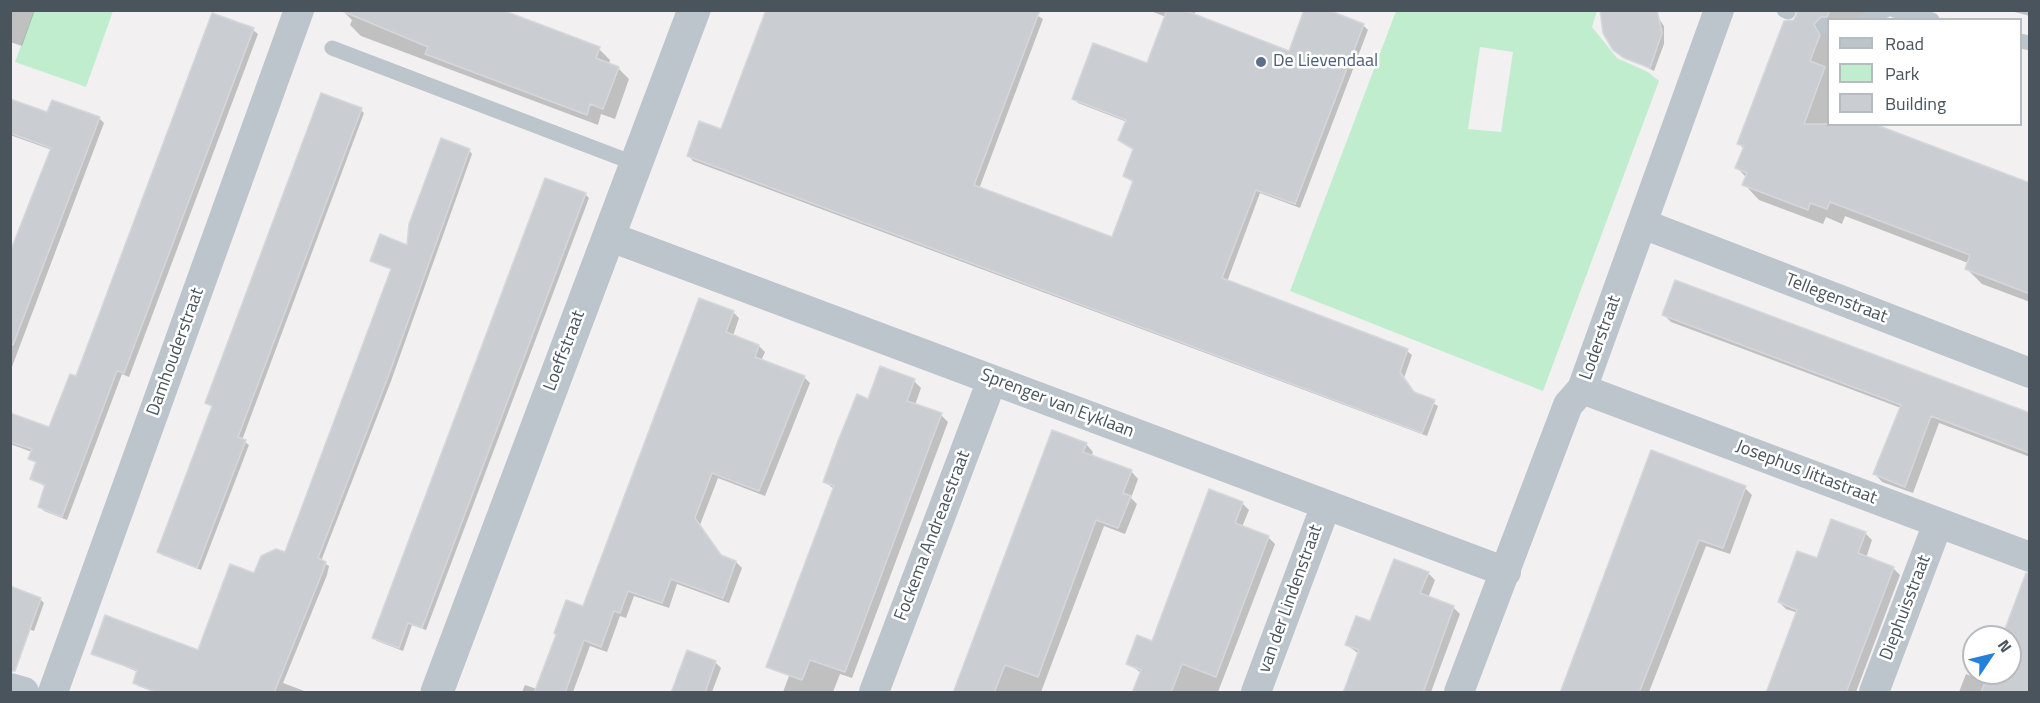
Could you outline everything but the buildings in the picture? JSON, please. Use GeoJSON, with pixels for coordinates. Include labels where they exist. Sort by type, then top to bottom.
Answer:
{"type":"FeatureCollection","features":[{"type":"Feature","properties":{"kind":"street","name":"Damhouderstraat"},"geometry":{"type":"LineString","coordinates":[[53,693],[299,10]]}},
{"type":"Feature","properties":{"kind":"street","name":"Loeffstraat"},"geometry":{"type":"LineString","coordinates":[[437,693],[694,10]]}},
{"type":"Feature","properties":{"kind":"street","name":"Loderstraat"},"geometry":{"type":"LineString","coordinates":[[1459,693],[1568,405],[1582,389],[1719,10]]}},
{"type":"Feature","properties":{"kind":"street","name":"Tellegenstraat"},"geometry":{"type":"LineString","coordinates":[[1643,224],[2030,373]]}},
{"type":"Feature","properties":{"kind":"street","name":"Sprenger van Eyklaan"},"geometry":{"type":"LineString","coordinates":[[608,236],[1506,572]]}},
{"type":"Feature","properties":{"kind":"street","name":"Fockema Andreaestraat"},"geometry":{"type":"LineString","coordinates":[[874,693],[992,380]]}},
{"type":"Feature","properties":{"kind":"street","name":"Josephus Jittastraat"},"geometry":{"type":"LineString","coordinates":[[1582,389],[2030,557]]}},
{"type":"Feature","properties":{"kind":"street","name":"van der Lindenstraat"},"geometry":{"type":"LineString","coordinates":[[1256,693],[1326,505]]}},
{"type":"Feature","properties":{"kind":"street","name":"Diephuisstraat"},"geometry":{"type":"LineString","coordinates":[[1874,693],[1938,523]]}},
{"type":"Feature","properties":{"kind":"street"},"geometry":{"type":"LineString","coordinates":[[10,687],[24,693]]}},
{"type":"Feature","properties":{"kind":"lane"},"geometry":{"type":"LineString","coordinates":[[1869,18],[1886,10]]}},
{"type":"Feature","properties":{"kind":"lane"},"geometry":{"type":"LineString","coordinates":[[1894,10],[1924,18]]}},
{"type":"Feature","properties":{"kind":"lane"},"geometry":{"type":"LineString","coordinates":[[332,48],[636,164]]}},
{"type":"Feature","properties":{"kind":"green space"},"geometry":{"type":"Polygon","coordinates":[[[34,11],[113,11],[86,87],[15,62],[34,11]]]}},
{"type":"Feature","properties":{"kind":"green space"},"geometry":{"type":"Polygon","coordinates":[[[1396,11],[1597,11],[1592,27],[1617,58],[1648,72],[1659,81],[1543,391],[1290,291],[1396,11]],[[1480,47],[1468,129],[1501,132],[1513,52],[1480,47]]]}},
{"type":"Feature","properties":{"kind":"place","name":"De Lievendaal"},"geometry":{"type":"Point","coordinates":[1261,62]}}]}
